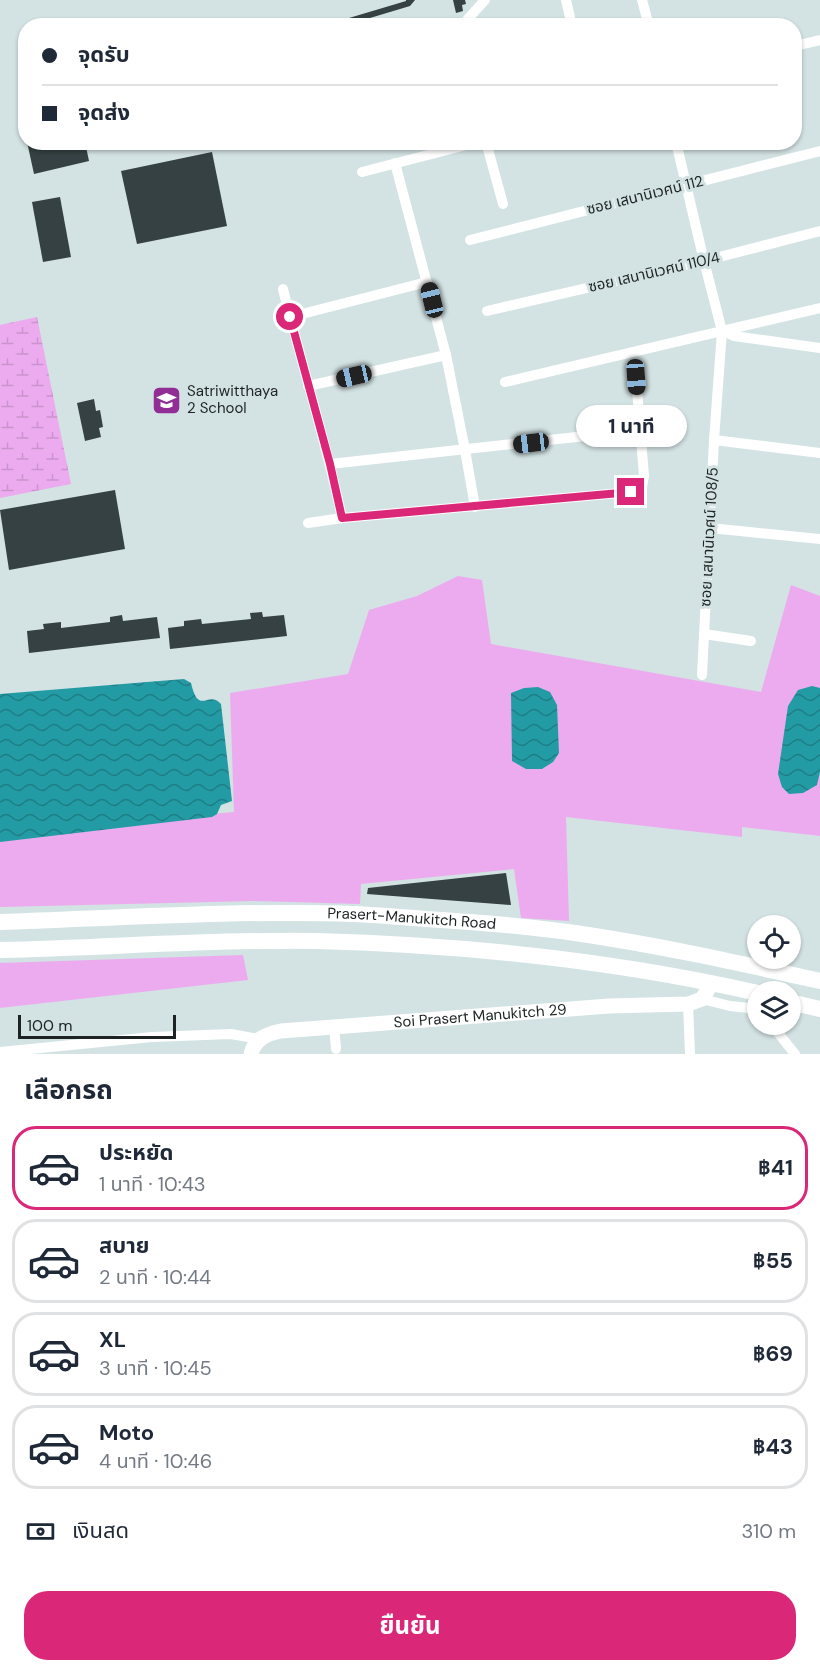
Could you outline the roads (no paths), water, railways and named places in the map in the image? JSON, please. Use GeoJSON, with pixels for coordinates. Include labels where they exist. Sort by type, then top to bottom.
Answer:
{"type":"FeatureCollection","features":[{"type":"Feature","properties":{"kind":"main road","name":"Prasert-Manukitch Road"},"geometry":{"type":"LineString","coordinates":[[0,922],[169,915],[277,914],[354,914],[465,921],[575,933],[624,941],[712,957],[820,981]]}},
{"type":"Feature","properties":{"kind":"main road","name":"Prasert-Manukitch Road"},"geometry":{"type":"LineString","coordinates":[[0,950],[250,941],[401,945],[573,959],[747,991]]}},
{"type":"Feature","properties":{"kind":"main road"},"geometry":{"type":"LineString","coordinates":[[801,1005],[820,1009]]}},
{"type":"Feature","properties":{"kind":"street"},"geometry":{"type":"LineString","coordinates":[[469,18],[485,0]]}},
{"type":"Feature","properties":{"kind":"street"},"geometry":{"type":"LineString","coordinates":[[567,0],[570,18]]}},
{"type":"Feature","properties":{"kind":"street"},"geometry":{"type":"LineString","coordinates":[[642,0],[647,18]]}},
{"type":"Feature","properties":{"kind":"street"},"geometry":{"type":"LineString","coordinates":[[802,44],[820,40]]}},
{"type":"Feature","properties":{"kind":"street"},"geometry":{"type":"LineString","coordinates":[[362,172],[448,150]]}},
{"type":"Feature","properties":{"kind":"street"},"geometry":{"type":"LineString","coordinates":[[488,150],[503,204]]}},
{"type":"Feature","properties":{"kind":"street","name":"ซอย เสนานิเวศน์ 108/5"},"geometry":{"type":"LineString","coordinates":[[678,150],[722,331],[702,675]]}},
{"type":"Feature","properties":{"kind":"street","name":"ซอย เสนานิเวศน์ 112"},"geometry":{"type":"LineString","coordinates":[[470,240],[820,151]]}},
{"type":"Feature","properties":{"kind":"street"},"geometry":{"type":"LineString","coordinates":[[395,164],[446,355],[475,507]]}},
{"type":"Feature","properties":{"kind":"street","name":"ซอย เสนานิเวศน์ 110/4"},"geometry":{"type":"LineString","coordinates":[[487,311],[704,261],[820,231]]}},
{"type":"Feature","properties":{"kind":"street"},"geometry":{"type":"LineString","coordinates":[[290,317],[428,282]]}},
{"type":"Feature","properties":{"kind":"street"},"geometry":{"type":"LineString","coordinates":[[283,289],[330,464],[342,518]]}},
{"type":"Feature","properties":{"kind":"street"},"geometry":{"type":"LineString","coordinates":[[505,382],[820,308]]}},
{"type":"Feature","properties":{"kind":"street"},"geometry":{"type":"LineString","coordinates":[[722,331],[734,336],[820,348]]}},
{"type":"Feature","properties":{"kind":"street"},"geometry":{"type":"LineString","coordinates":[[308,386],[446,355]]}},
{"type":"Feature","properties":{"kind":"street"},"geometry":{"type":"LineString","coordinates":[[308,523],[631,492],[642,487],[644,476],[636,377]]}},
{"type":"Feature","properties":{"kind":"street"},"geometry":{"type":"LineString","coordinates":[[330,464],[640,430]]}},
{"type":"Feature","properties":{"kind":"street"},"geometry":{"type":"LineString","coordinates":[[714,440],[820,453]]}},
{"type":"Feature","properties":{"kind":"street"},"geometry":{"type":"LineString","coordinates":[[710,528],[820,539]]}},
{"type":"Feature","properties":{"kind":"street"},"geometry":{"type":"LineString","coordinates":[[704,634],[751,642]]}},
{"type":"Feature","properties":{"kind":"street"},"geometry":{"type":"LineString","coordinates":[[690,1054],[695,1001],[712,983]]}},
{"type":"Feature","properties":{"kind":"street"},"geometry":{"type":"LineString","coordinates":[[695,1001],[747,1008]]}},
{"type":"Feature","properties":{"kind":"street","name":"Soi Prasert Manukitch 29"},"geometry":{"type":"LineString","coordinates":[[259,1040],[265,1035],[281,1031],[334,1026],[695,1001]]}},
{"type":"Feature","properties":{"kind":"street"},"geometry":{"type":"LineString","coordinates":[[334,1026],[336,1049]]}},
{"type":"Feature","properties":{"kind":"street"},"geometry":{"type":"LineString","coordinates":[[0,1052],[46,1051],[139,1038],[231,1034],[259,1040],[251,1054]]}},
{"type":"Feature","properties":{"kind":"street"},"geometry":{"type":"LineString","coordinates":[[780,1035],[795,1054]]}},
{"type":"Feature","properties":{"kind":"water"},"geometry":{"type":"Polygon","coordinates":[[[184,679],[191,683],[197,699],[201,701],[212,699],[221,704],[232,801],[221,805],[217,814],[212,817],[0,842],[0,694],[184,679]]]}},
{"type":"Feature","properties":{"kind":"water"},"geometry":{"type":"Polygon","coordinates":[[[812,686],[820,688],[820,772],[817,785],[803,793],[789,794],[782,787],[778,774],[788,706],[798,690],[812,686]]]}},
{"type":"Feature","properties":{"kind":"water"},"geometry":{"type":"Polygon","coordinates":[[[538,687],[550,692],[557,705],[559,753],[553,762],[542,769],[526,769],[512,761],[511,693],[524,688],[538,687]]]}},
{"type":"Feature","properties":{"kind":"place","name":"Satriwitthaya 2 School"},"geometry":{"type":"Point","coordinates":[166,400]}}]}
